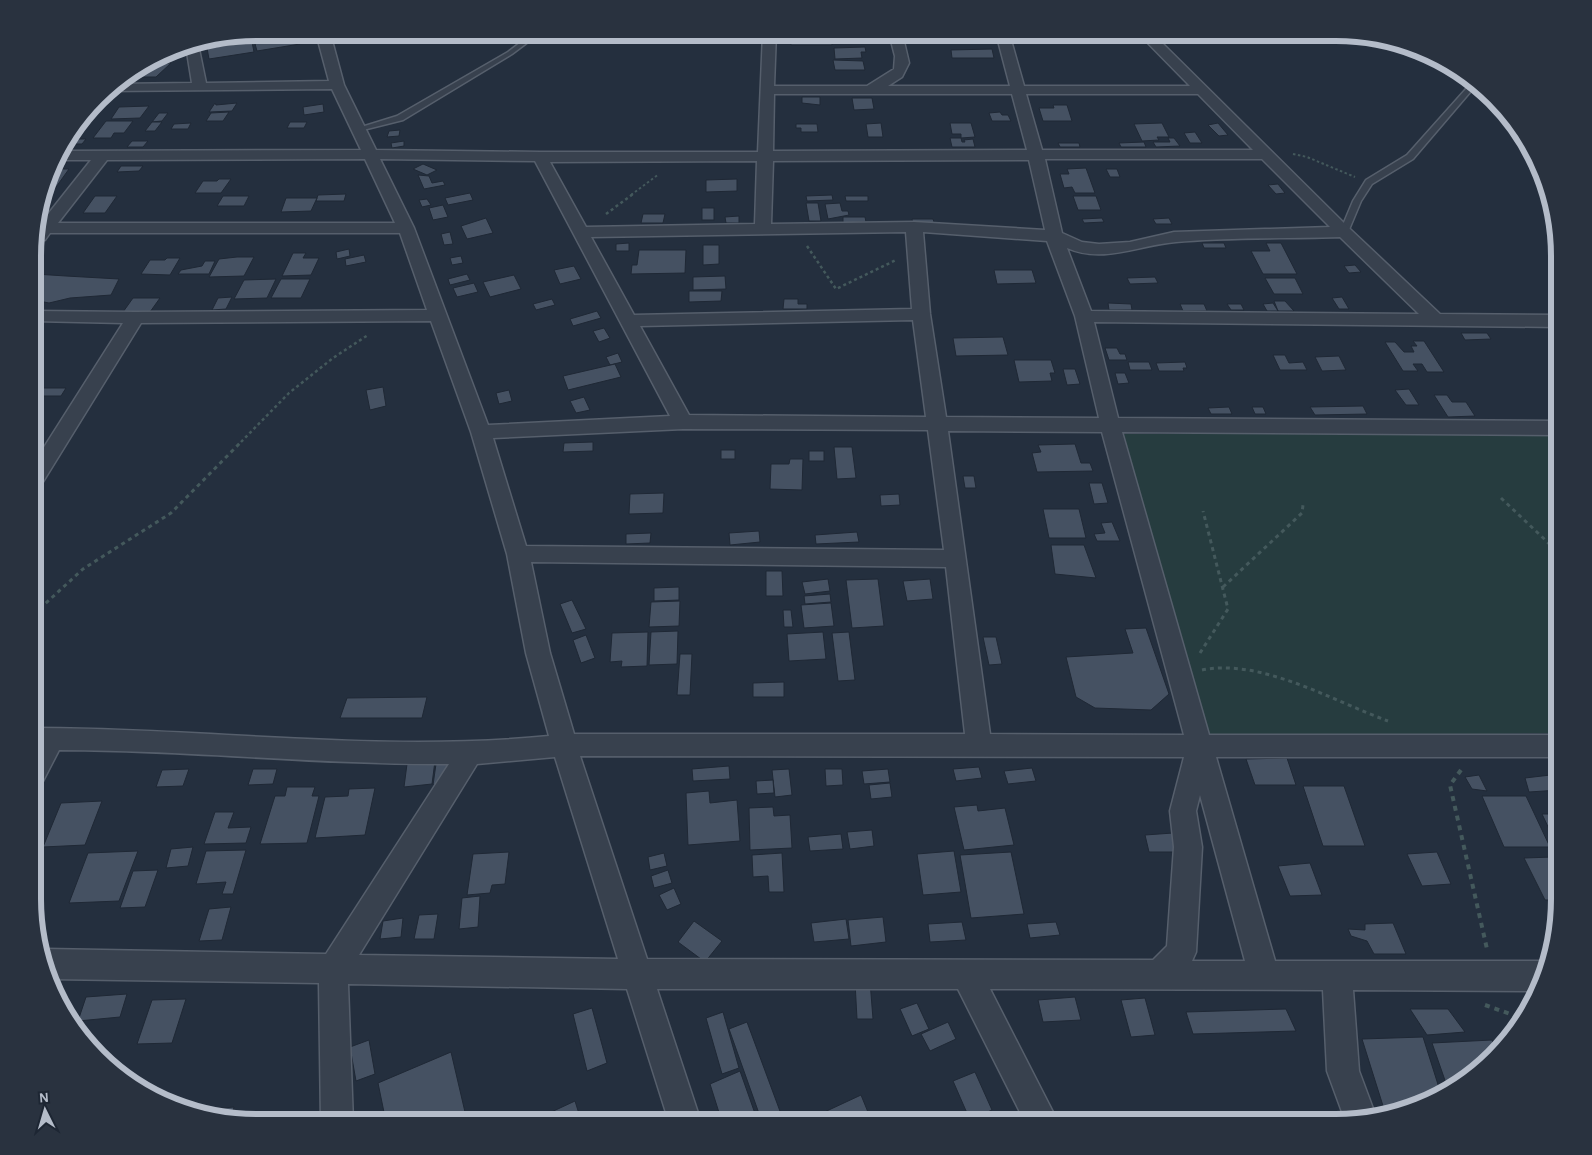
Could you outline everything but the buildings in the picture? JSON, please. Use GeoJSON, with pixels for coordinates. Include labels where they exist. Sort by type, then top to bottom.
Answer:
{"type":"FeatureCollection","features":[{"type":"Feature","properties":{"kind":"street"},"geometry":{"type":"LineString","coordinates":[[325,41],[337,85],[406,228],[481,432],[518,554],[538,653],[564,745],[682,1114]]}},
{"type":"Feature","properties":{"kind":"street"},"geometry":{"type":"LineString","coordinates":[[763,229],[769,41]]}},
{"type":"Feature","properties":{"kind":"street"},"geometry":{"type":"LineString","coordinates":[[869,91],[895,77],[902,69],[903,62],[897,41]]}},
{"type":"Feature","properties":{"kind":"street"},"geometry":{"type":"LineString","coordinates":[[1004,41],[1036,155],[1054,236],[1084,316],[1110,426],[1264,975]]}},
{"type":"Feature","properties":{"kind":"street"},"geometry":{"type":"LineString","coordinates":[[1153,41],[1344,232],[1437,321]]}},
{"type":"Feature","properties":{"kind":"street"},"geometry":{"type":"LineString","coordinates":[[193,51],[200,88]]}},
{"type":"Feature","properties":{"kind":"street"},"geometry":{"type":"LineString","coordinates":[[122,88],[337,85]]}},
{"type":"Feature","properties":{"kind":"street"},"geometry":{"type":"LineString","coordinates":[[767,90],[1202,90]]}},
{"type":"Feature","properties":{"kind":"street"},"geometry":{"type":"LineString","coordinates":[[66,156],[370,154],[678,157],[1036,155],[1263,151]]}},
{"type":"Feature","properties":{"kind":"street"},"geometry":{"type":"LineString","coordinates":[[44,224],[102,156]]}},
{"type":"Feature","properties":{"kind":"street"},"geometry":{"type":"LineString","coordinates":[[540,157],[683,422]]}},
{"type":"Feature","properties":{"kind":"street"},"geometry":{"type":"LineString","coordinates":[[43,228],[406,228]]}},
{"type":"Feature","properties":{"kind":"street"},"geometry":{"type":"LineString","coordinates":[[581,232],[914,228],[1054,236],[1079,247],[1098,250],[1130,247],[1174,237],[1344,232]]}},
{"type":"Feature","properties":{"kind":"street"},"geometry":{"type":"LineString","coordinates":[[914,228],[921,314],[935,424],[956,559],[979,746]]}},
{"type":"Feature","properties":{"kind":"street"},"geometry":{"type":"LineString","coordinates":[[628,321],[921,314]]}},
{"type":"Feature","properties":{"kind":"street"},"geometry":{"type":"LineString","coordinates":[[41,316],[135,318],[438,315]]}},
{"type":"Feature","properties":{"kind":"street"},"geometry":{"type":"LineString","coordinates":[[1084,316],[1551,321]]}},
{"type":"Feature","properties":{"kind":"street"},"geometry":{"type":"LineString","coordinates":[[41,469],[135,318]]}},
{"type":"Feature","properties":{"kind":"street"},"geometry":{"type":"LineString","coordinates":[[481,432],[683,422],[1551,428]]}},
{"type":"Feature","properties":{"kind":"street"},"geometry":{"type":"LineString","coordinates":[[518,554],[956,559]]}},
{"type":"Feature","properties":{"kind":"street"},"geometry":{"type":"LineString","coordinates":[[43,739],[190,741],[315,750],[470,753],[564,745],[1551,746]]}},
{"type":"Feature","properties":{"kind":"street"},"geometry":{"type":"LineString","coordinates":[[1160,974],[1181,952],[1188,847],[1183,811],[1200,746]]}},
{"type":"Feature","properties":{"kind":"street"},"geometry":{"type":"LineString","coordinates":[[337,1114],[333,969],[470,753]]}},
{"type":"Feature","properties":{"kind":"street"},"geometry":{"type":"LineString","coordinates":[[52,964],[638,974],[1536,976]]}},
{"type":"Feature","properties":{"kind":"street"},"geometry":{"type":"LineString","coordinates":[[966,974],[1038,1114]]}},
{"type":"Feature","properties":{"kind":"street"},"geometry":{"type":"LineString","coordinates":[[1337,975],[1343,1070],[1358,1112]]}},
{"type":"Feature","properties":{"kind":"lane"},"geometry":{"type":"LineString","coordinates":[[359,129],[400,118],[510,53],[526,41]]}},
{"type":"Feature","properties":{"kind":"lane"},"geometry":{"type":"LineString","coordinates":[[1344,232],[1369,182],[1410,157],[1470,88]]}},
{"type":"Feature","properties":{"kind":"path"},"geometry":{"type":"LineString","coordinates":[[1263,151],[1307,157],[1369,182]]}},
{"type":"Feature","properties":{"kind":"path"},"geometry":{"type":"LineString","coordinates":[[581,232],[627,199],[678,157]]}},
{"type":"Feature","properties":{"kind":"path"},"geometry":{"type":"LineString","coordinates":[[805,243],[836,289],[903,257]]}},
{"type":"Feature","properties":{"kind":"path"},"geometry":{"type":"LineString","coordinates":[[41,608],[83,569],[171,513],[289,393],[333,358],[396,316]]}},
{"type":"Feature","properties":{"kind":"path"},"geometry":{"type":"LineString","coordinates":[[1501,498],[1551,545]]}},
{"type":"Feature","properties":{"kind":"path"},"geometry":{"type":"LineString","coordinates":[[1222,588],[1302,513],[1303,505]]}},
{"type":"Feature","properties":{"kind":"path"},"geometry":{"type":"LineString","coordinates":[[1182,681],[1228,609],[1203,511]]}},
{"type":"Feature","properties":{"kind":"path"},"geometry":{"type":"LineString","coordinates":[[1182,681],[1212,666],[1264,674],[1312,690],[1370,715],[1398,724]]}},
{"type":"Feature","properties":{"kind":"path"},"geometry":{"type":"LineString","coordinates":[[1464,975],[1487,950],[1450,785],[1480,746]]}},
{"type":"Feature","properties":{"kind":"green space"},"geometry":{"type":"Polygon","coordinates":[[[1124,434],[1551,434],[1551,733],[1205,739],[1124,434]]]}}]}
